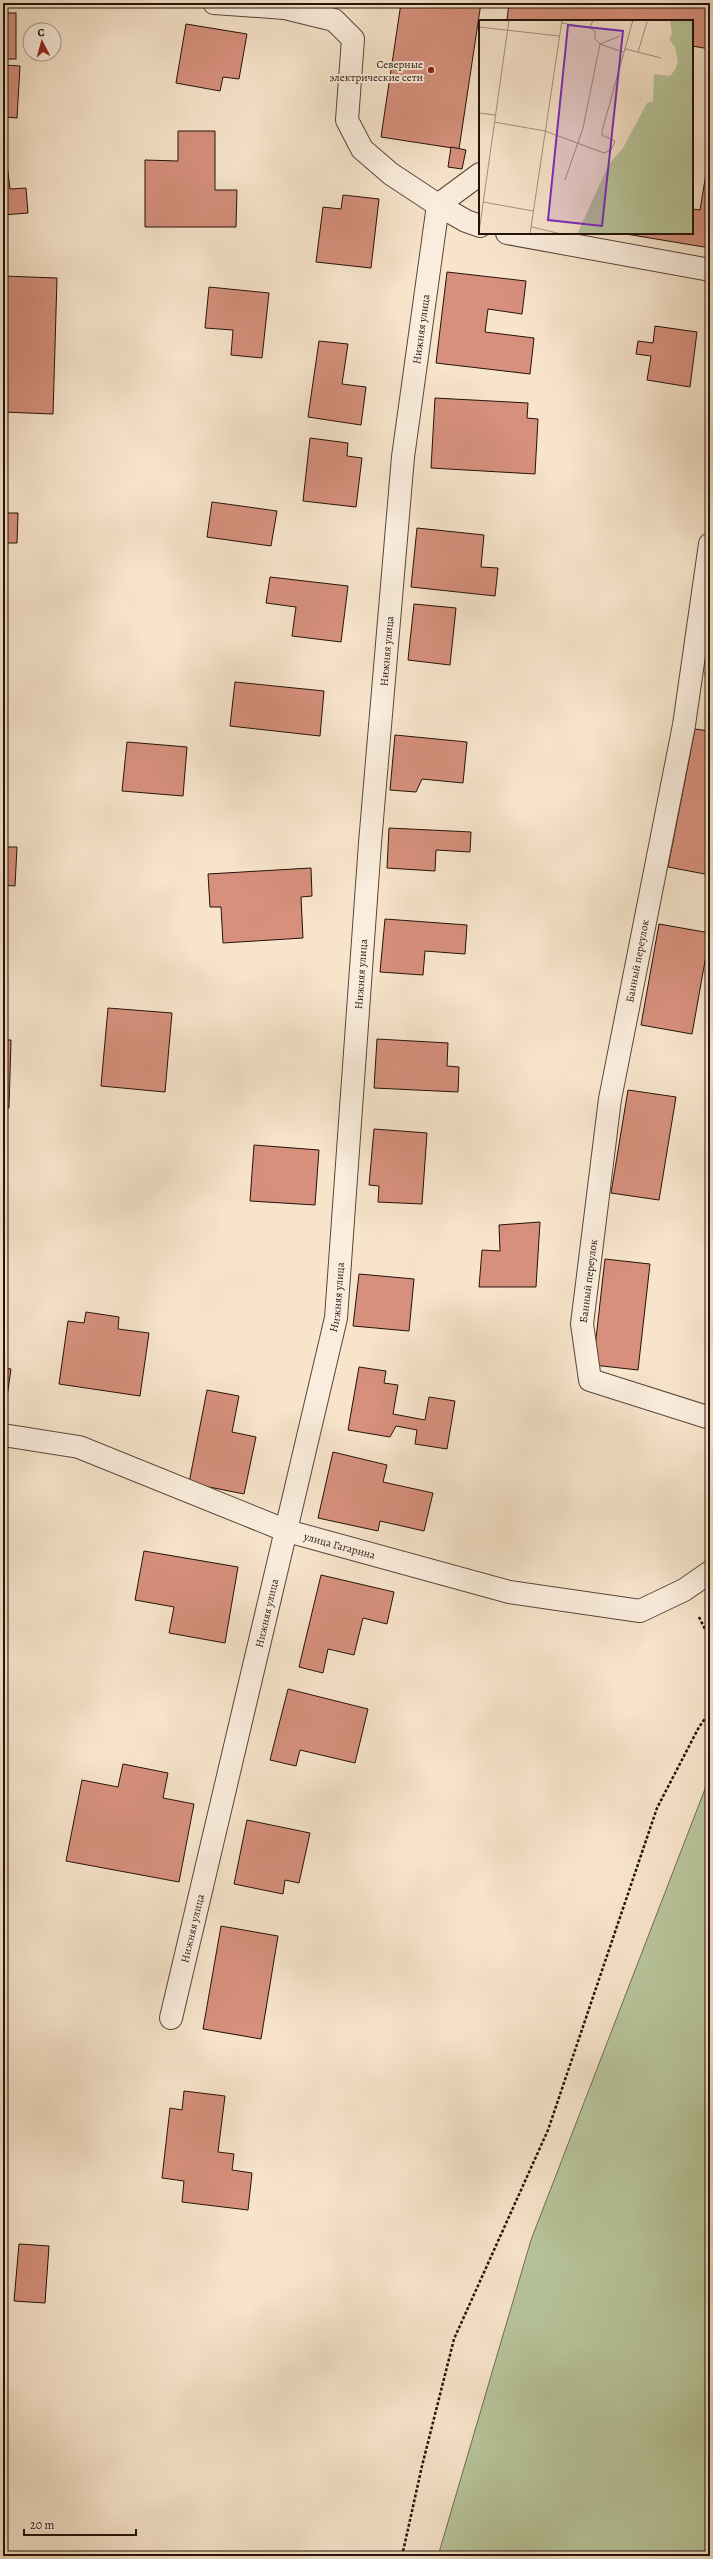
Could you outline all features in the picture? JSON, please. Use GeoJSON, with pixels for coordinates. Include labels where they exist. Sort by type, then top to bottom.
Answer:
{"type":"FeatureCollection","features":[{"type":"Feature","properties":{"kind":"street"},"geometry":{"type":"LineString","coordinates":[[214,3],[286,5],[334,20],[353,39],[347,120],[362,149],[391,174],[438,205],[466,221],[479,226]]}},
{"type":"Feature","properties":{"kind":"street"},"geometry":{"type":"LineString","coordinates":[[438,205],[479,175]]}},
{"type":"Feature","properties":{"kind":"street","name":"Нижняя улица"},"geometry":{"type":"LineString","coordinates":[[171,2018],[336,1318],[370,843],[403,457],[438,205]]}},
{"type":"Feature","properties":{"kind":"street"},"geometry":{"type":"LineString","coordinates":[[512,234],[710,270]]}},
{"type":"Feature","properties":{"kind":"street","name":"Банный переулок"},"geometry":{"type":"LineString","coordinates":[[710,544],[684,725],[610,1099],[582,1324],[590,1380],[710,1418]]}},
{"type":"Feature","properties":{"kind":"street","name":"улица Гагарина"},"geometry":{"type":"LineString","coordinates":[[3,1435],[78,1447],[287,1531],[517,1593],[640,1611],[684,1590],[710,1572]]}},
{"type":"Feature","properties":{"kind":"path"},"geometry":{"type":"LineString","coordinates":[[402,2556],[454,2339],[548,2130],[657,1808],[699,1727],[710,1712]]}},
{"type":"Feature","properties":{"kind":"green space"},"geometry":{"type":"Polygon","coordinates":[[[710,1776],[710,2556],[438,2556],[531,2240],[710,1776]]]}},
{"type":"Feature","properties":{"kind":"building","name":"Северные электрические сети"},"geometry":{"type":"Polygon","coordinates":[[[401,3],[481,3],[459,149],[381,137],[401,3]]]}},
{"type":"Feature","properties":{"kind":"building"},"geometry":{"type":"Polygon","coordinates":[[[509,3],[710,3],[710,49],[693,46],[693,20],[507,20],[509,3]]]}},
{"type":"Feature","properties":{"kind":"building"},"geometry":{"type":"Polygon","coordinates":[[[3,13],[16,13],[16,59],[3,59],[3,13]]]}},
{"type":"Feature","properties":{"kind":"building"},"geometry":{"type":"Polygon","coordinates":[[[186,24],[247,34],[239,79],[223,77],[220,91],[176,83],[186,24]]]}},
{"type":"Feature","properties":{"kind":"building"},"geometry":{"type":"Polygon","coordinates":[[[3,65],[20,66],[17,118],[3,117],[3,65]]]}},
{"type":"Feature","properties":{"kind":"building"},"geometry":{"type":"Polygon","coordinates":[[[178,131],[215,131],[215,190],[237,190],[236,227],[145,227],[145,160],[178,161],[178,131]]]}},
{"type":"Feature","properties":{"kind":"building"},"geometry":{"type":"Polygon","coordinates":[[[451,147],[466,150],[462,169],[448,167],[451,147]]]}},
{"type":"Feature","properties":{"kind":"building"},"geometry":{"type":"Polygon","coordinates":[[[710,149],[710,248],[626,234],[693,234],[693,209],[700,210],[710,149]]]}},
{"type":"Feature","properties":{"kind":"building"},"geometry":{"type":"Polygon","coordinates":[[[3,164],[7,164],[10,189],[26,188],[28,213],[3,215],[3,164]]]}},
{"type":"Feature","properties":{"kind":"building"},"geometry":{"type":"Polygon","coordinates":[[[343,195],[379,199],[371,268],[316,262],[323,207],[341,209],[343,195]]]}},
{"type":"Feature","properties":{"kind":"building"},"geometry":{"type":"Polygon","coordinates":[[[447,272],[526,281],[522,314],[488,309],[485,332],[534,338],[530,374],[436,363],[447,272]]]}},
{"type":"Feature","properties":{"kind":"building"},"geometry":{"type":"Polygon","coordinates":[[[3,276],[57,278],[53,414],[3,412],[3,276]]]}},
{"type":"Feature","properties":{"kind":"building"},"geometry":{"type":"Polygon","coordinates":[[[209,287],[269,293],[262,358],[231,355],[233,330],[205,328],[209,287]]]}},
{"type":"Feature","properties":{"kind":"building"},"geometry":{"type":"Polygon","coordinates":[[[655,326],[697,332],[690,387],[647,380],[651,356],[636,354],[638,341],[653,343],[655,326]]]}},
{"type":"Feature","properties":{"kind":"building"},"geometry":{"type":"Polygon","coordinates":[[[319,341],[348,344],[342,384],[366,387],[361,425],[308,417],[319,341]]]}},
{"type":"Feature","properties":{"kind":"building"},"geometry":{"type":"Polygon","coordinates":[[[435,398],[528,403],[527,418],[538,419],[535,474],[431,468],[435,398]]]}},
{"type":"Feature","properties":{"kind":"building"},"geometry":{"type":"Polygon","coordinates":[[[310,438],[348,443],[347,456],[362,458],[356,507],[303,501],[310,438]]]}},
{"type":"Feature","properties":{"kind":"building"},"geometry":{"type":"Polygon","coordinates":[[[212,502],[277,511],[271,546],[207,537],[212,502]]]}},
{"type":"Feature","properties":{"kind":"building"},"geometry":{"type":"Polygon","coordinates":[[[3,513],[18,513],[17,543],[3,543],[3,513]]]}},
{"type":"Feature","properties":{"kind":"building"},"geometry":{"type":"Polygon","coordinates":[[[417,528],[484,535],[481,567],[498,568],[495,596],[411,587],[417,528]]]}},
{"type":"Feature","properties":{"kind":"building"},"geometry":{"type":"Polygon","coordinates":[[[3,574],[5,574],[4,632],[3,632],[3,574]]]}},
{"type":"Feature","properties":{"kind":"building"},"geometry":{"type":"Polygon","coordinates":[[[270,577],[348,586],[341,642],[292,636],[296,607],[266,603],[270,577]]]}},
{"type":"Feature","properties":{"kind":"building"},"geometry":{"type":"Polygon","coordinates":[[[414,604],[456,608],[450,665],[408,660],[414,604]]]}},
{"type":"Feature","properties":{"kind":"building"},"geometry":{"type":"Polygon","coordinates":[[[710,643],[710,676],[705,675],[710,643]]]}},
{"type":"Feature","properties":{"kind":"building"},"geometry":{"type":"Polygon","coordinates":[[[235,682],[324,691],[320,736],[230,726],[235,682]]]}},
{"type":"Feature","properties":{"kind":"building"},"geometry":{"type":"Polygon","coordinates":[[[695,729],[710,731],[710,875],[668,867],[695,729]]]}},
{"type":"Feature","properties":{"kind":"building"},"geometry":{"type":"Polygon","coordinates":[[[395,735],[467,742],[463,783],[422,779],[416,792],[390,790],[395,735]]]}},
{"type":"Feature","properties":{"kind":"building"},"geometry":{"type":"Polygon","coordinates":[[[127,742],[187,747],[183,796],[122,791],[127,742]]]}},
{"type":"Feature","properties":{"kind":"building"},"geometry":{"type":"Polygon","coordinates":[[[389,828],[471,832],[470,852],[436,850],[435,871],[387,868],[389,828]]]}},
{"type":"Feature","properties":{"kind":"building"},"geometry":{"type":"Polygon","coordinates":[[[3,847],[17,847],[15,886],[3,885],[3,847]]]}},
{"type":"Feature","properties":{"kind":"building"},"geometry":{"type":"Polygon","coordinates":[[[311,868],[312,896],[301,897],[303,938],[223,943],[221,907],[210,907],[208,874],[311,868]]]}},
{"type":"Feature","properties":{"kind":"building"},"geometry":{"type":"Polygon","coordinates":[[[385,919],[467,925],[465,954],[425,951],[423,975],[380,972],[385,919]]]}},
{"type":"Feature","properties":{"kind":"building"},"geometry":{"type":"Polygon","coordinates":[[[659,924],[710,933],[692,1034],[641,1025],[659,924]]]}},
{"type":"Feature","properties":{"kind":"building"},"geometry":{"type":"Polygon","coordinates":[[[108,1008],[172,1013],[165,1092],[101,1086],[108,1008]]]}},
{"type":"Feature","properties":{"kind":"building"},"geometry":{"type":"Polygon","coordinates":[[[377,1039],[448,1043],[447,1066],[459,1067],[458,1092],[374,1088],[377,1039]]]}},
{"type":"Feature","properties":{"kind":"building"},"geometry":{"type":"Polygon","coordinates":[[[3,1040],[11,1040],[9,1108],[3,1108],[3,1040]]]}},
{"type":"Feature","properties":{"kind":"building"},"geometry":{"type":"Polygon","coordinates":[[[628,1090],[676,1097],[659,1200],[611,1193],[628,1090]]]}},
{"type":"Feature","properties":{"kind":"building"},"geometry":{"type":"Polygon","coordinates":[[[374,1129],[427,1133],[422,1204],[378,1202],[379,1186],[369,1185],[374,1129]]]}},
{"type":"Feature","properties":{"kind":"building"},"geometry":{"type":"Polygon","coordinates":[[[254,1145],[319,1150],[315,1205],[250,1201],[254,1145]]]}},
{"type":"Feature","properties":{"kind":"building"},"geometry":{"type":"Polygon","coordinates":[[[540,1222],[536,1287],[479,1287],[482,1250],[500,1251],[499,1225],[540,1222]]]}},
{"type":"Feature","properties":{"kind":"building"},"geometry":{"type":"Polygon","coordinates":[[[605,1259],[650,1264],[638,1370],[593,1365],[605,1259]]]}},
{"type":"Feature","properties":{"kind":"building"},"geometry":{"type":"Polygon","coordinates":[[[359,1274],[414,1279],[409,1331],[353,1326],[359,1274]]]}},
{"type":"Feature","properties":{"kind":"building"},"geometry":{"type":"Polygon","coordinates":[[[86,1312],[119,1317],[118,1329],[149,1333],[140,1396],[59,1384],[68,1321],[84,1323],[86,1312]]]}},
{"type":"Feature","properties":{"kind":"building"},"geometry":{"type":"Polygon","coordinates":[[[359,1367],[386,1371],[384,1383],[398,1385],[393,1414],[425,1420],[429,1397],[455,1401],[447,1449],[415,1444],[417,1430],[396,1426],[390,1437],[348,1430],[359,1367]]]}},
{"type":"Feature","properties":{"kind":"building"},"geometry":{"type":"Polygon","coordinates":[[[3,1368],[11,1369],[4,1419],[3,1419],[3,1368]]]}},
{"type":"Feature","properties":{"kind":"building"},"geometry":{"type":"Polygon","coordinates":[[[207,1390],[239,1396],[232,1432],[256,1437],[244,1494],[189,1483],[207,1390]]]}},
{"type":"Feature","properties":{"kind":"building"},"geometry":{"type":"Polygon","coordinates":[[[333,1452],[387,1465],[383,1482],[433,1493],[424,1531],[380,1521],[378,1531],[318,1518],[333,1452]]]}},
{"type":"Feature","properties":{"kind":"building"},"geometry":{"type":"Polygon","coordinates":[[[144,1551],[238,1567],[225,1643],[169,1633],[174,1607],[135,1600],[144,1551]]]}},
{"type":"Feature","properties":{"kind":"building"},"geometry":{"type":"Polygon","coordinates":[[[321,1575],[394,1592],[387,1624],[363,1618],[354,1655],[328,1649],[323,1673],[299,1667],[321,1575]]]}},
{"type":"Feature","properties":{"kind":"building"},"geometry":{"type":"Polygon","coordinates":[[[288,1689],[368,1709],[355,1763],[300,1750],[296,1766],[270,1760],[288,1689]]]}},
{"type":"Feature","properties":{"kind":"building"},"geometry":{"type":"Polygon","coordinates":[[[123,1764],[168,1773],[163,1798],[194,1804],[179,1882],[66,1861],[82,1780],[118,1787],[123,1764]]]}},
{"type":"Feature","properties":{"kind":"building"},"geometry":{"type":"Polygon","coordinates":[[[247,1820],[310,1833],[299,1883],[285,1880],[283,1894],[234,1884],[247,1820]]]}},
{"type":"Feature","properties":{"kind":"building"},"geometry":{"type":"Polygon","coordinates":[[[221,1926],[278,1936],[261,2039],[203,2029],[221,1926]]]}},
{"type":"Feature","properties":{"kind":"building"},"geometry":{"type":"Polygon","coordinates":[[[184,2091],[225,2096],[218,2152],[234,2154],[232,2170],[252,2173],[248,2210],[182,2202],[184,2181],[162,2178],[170,2108],[182,2110],[184,2091]]]}},
{"type":"Feature","properties":{"kind":"building"},"geometry":{"type":"Polygon","coordinates":[[[19,2244],[49,2246],[45,2303],[14,2301],[19,2244]]]}},
{"type":"Feature","properties":{"kind":"place","name":"Северные электрические сети"},"geometry":{"type":"Point","coordinates":[431,70]}}]}
